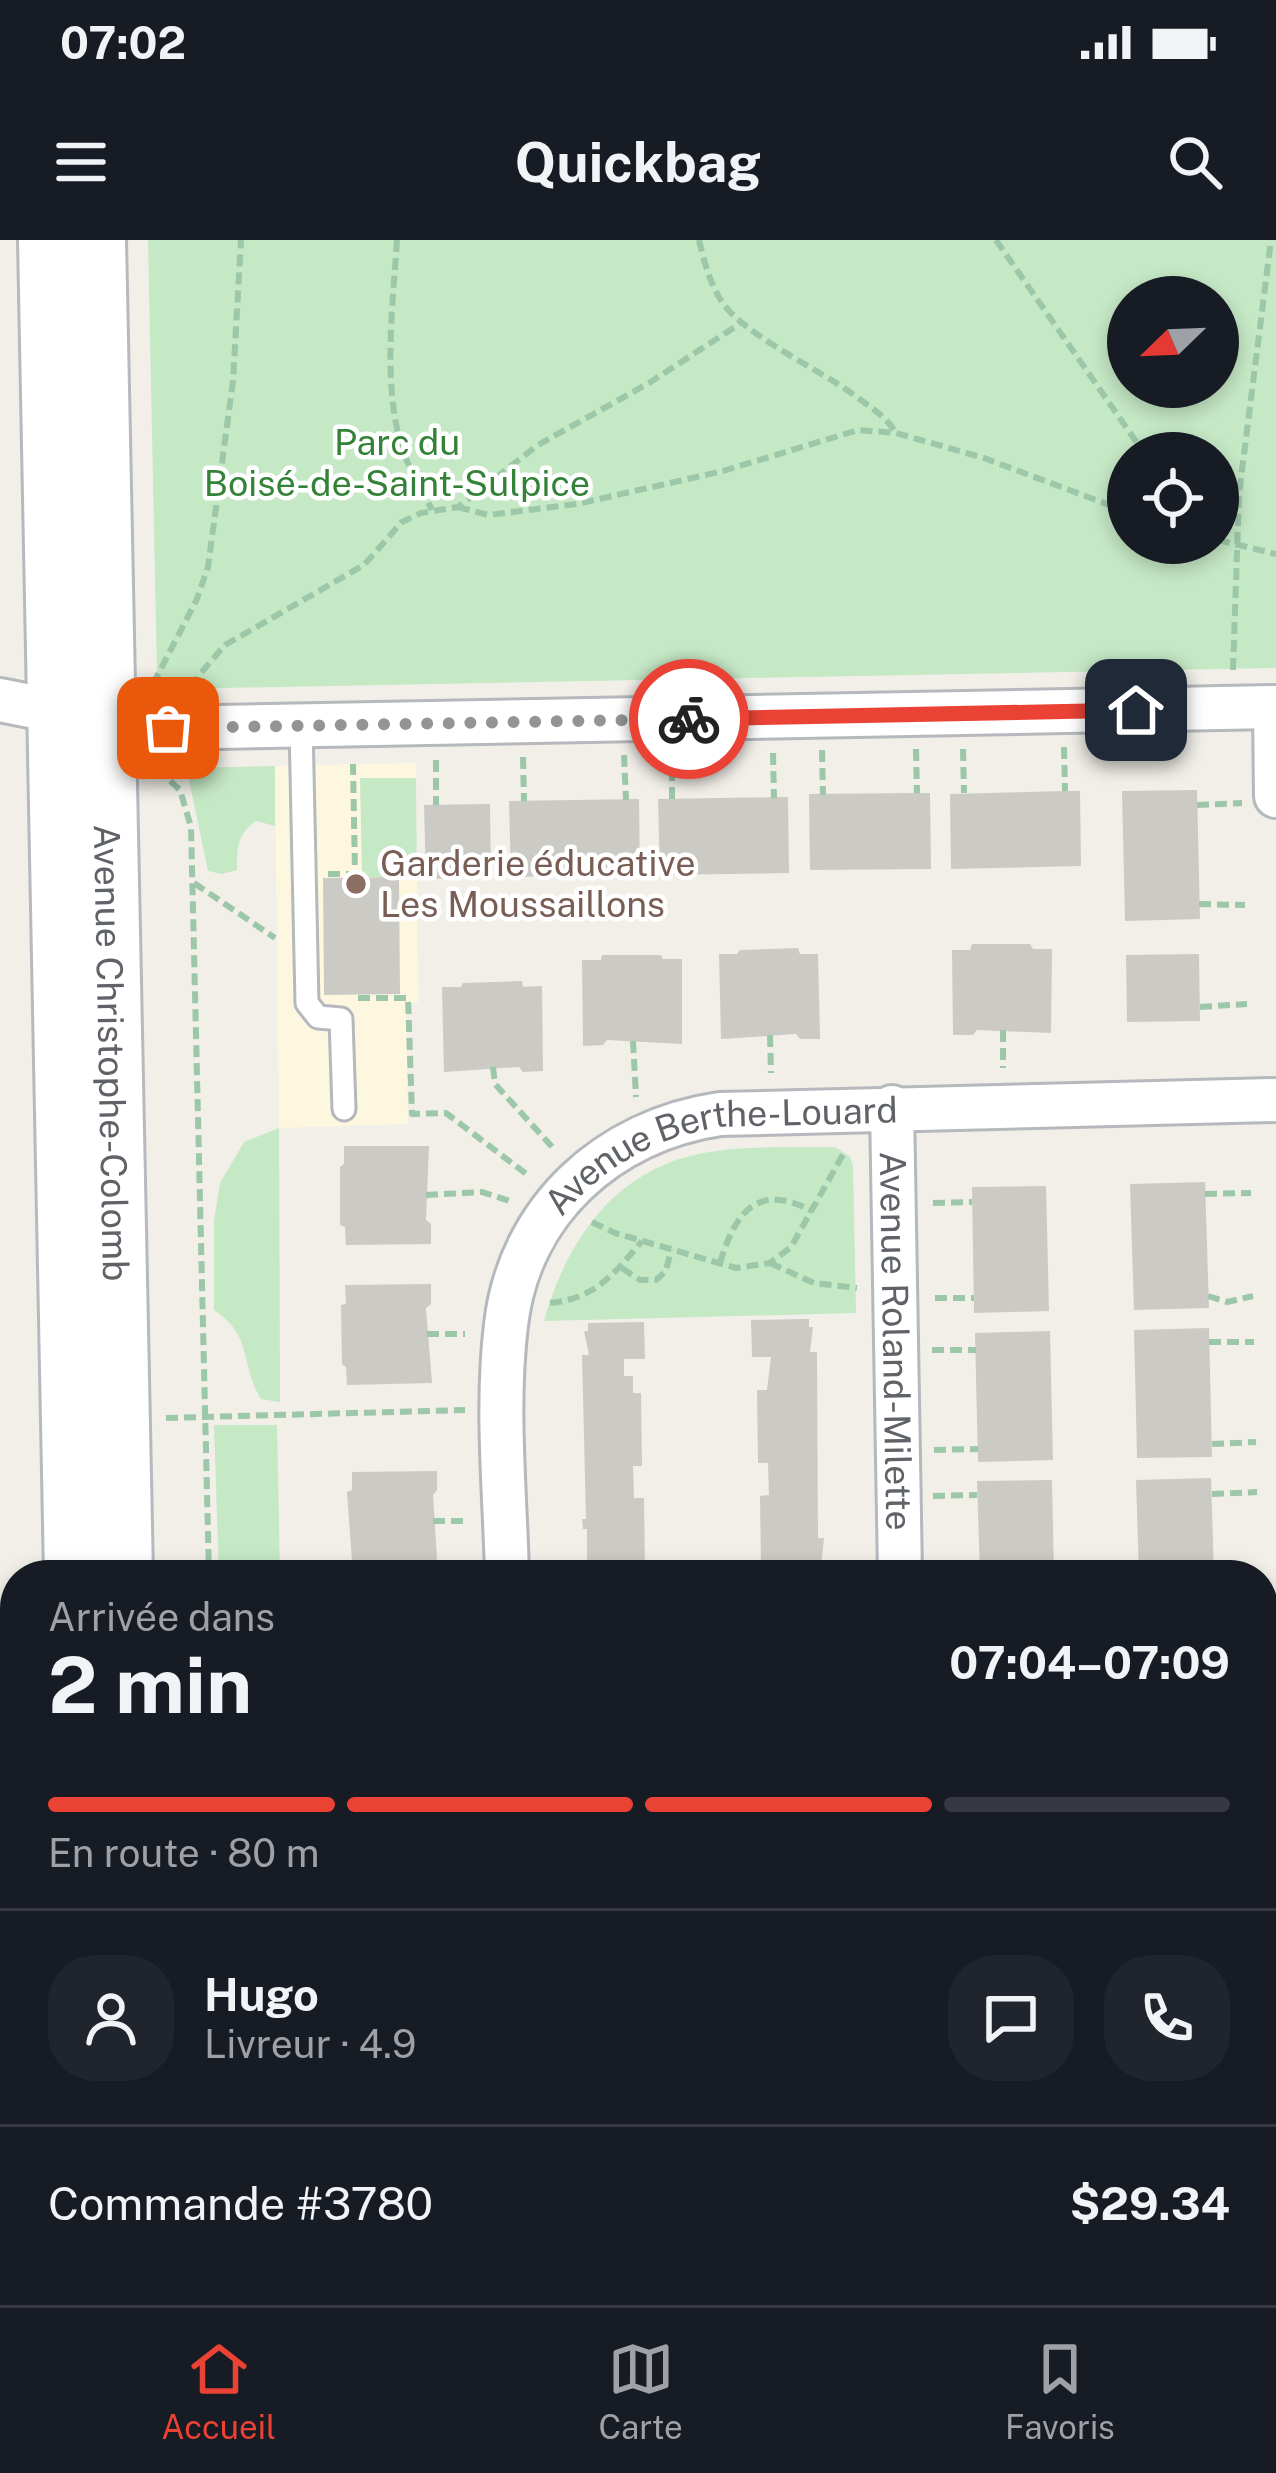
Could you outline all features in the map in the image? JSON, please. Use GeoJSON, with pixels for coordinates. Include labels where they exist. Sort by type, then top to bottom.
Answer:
{"type":"FeatureCollection","features":[{"type":"Feature","properties":{"kind":"main road","name":"Avenue Christophe-Colomb"},"geometry":{"type":"LineString","coordinates":[[49,240],[54,711],[75,1560]]}},
{"type":"Feature","properties":{"kind":"main road","name":"Avenue Christophe-Colomb"},"geometry":{"type":"LineString","coordinates":[[95,240],[54,711],[121,1560]]}},
{"type":"Feature","properties":{"kind":"street"},"geometry":{"type":"LineString","coordinates":[[54,711],[152,728],[1275,707],[1260,800]]}},
{"type":"Feature","properties":{"kind":"street","name":"Avenue Berthe-Louard"},"geometry":{"type":"LineString","coordinates":[[507,1560],[506,1324],[530,1246],[559,1198],[613,1151],[683,1120],[720,1114],[1276,1100]]}},
{"type":"Feature","properties":{"kind":"street","name":"Avenue Roland-Milette"},"geometry":{"type":"LineString","coordinates":[[892,1107],[900,1560]]}},
{"type":"Feature","properties":{"kind":"lane"},"geometry":{"type":"LineString","coordinates":[[301,726],[310,1012],[341,1019],[344,1109]]}},
{"type":"Feature","properties":{"kind":"path"},"geometry":{"type":"LineString","coordinates":[[153,684],[197,599],[208,567],[239,320],[241,240]]}},
{"type":"Feature","properties":{"kind":"path"},"geometry":{"type":"LineString","coordinates":[[398,240],[392,344],[396,417],[406,459],[432,511]]}},
{"type":"Feature","properties":{"kind":"path"},"geometry":{"type":"LineString","coordinates":[[698,240],[712,285],[741,323],[821,370],[888,420],[896,433]]}},
{"type":"Feature","properties":{"kind":"path"},"geometry":{"type":"LineString","coordinates":[[996,240],[1129,432]]}},
{"type":"Feature","properties":{"kind":"path"},"geometry":{"type":"LineString","coordinates":[[1239,507],[1271,240]]}},
{"type":"Feature","properties":{"kind":"path"},"geometry":{"type":"LineString","coordinates":[[191,694],[199,675],[224,645],[364,565],[402,521],[458,506],[538,446],[649,383],[741,323]]}},
{"type":"Feature","properties":{"kind":"path"},"geometry":{"type":"LineString","coordinates":[[458,506],[488,515],[577,504],[723,471],[858,430],[896,433],[984,458],[1107,504]]}},
{"type":"Feature","properties":{"kind":"path"},"geometry":{"type":"LineString","coordinates":[[1239,547],[1276,554]]}},
{"type":"Feature","properties":{"kind":"path"},"geometry":{"type":"LineString","coordinates":[[1232,673],[1235,564]]}},
{"type":"Feature","properties":{"kind":"path"},"geometry":{"type":"LineString","coordinates":[[1064,746],[1065,791]]}},
{"type":"Feature","properties":{"kind":"path"},"geometry":{"type":"LineString","coordinates":[[963,747],[964,793]]}},
{"type":"Feature","properties":{"kind":"path"},"geometry":{"type":"LineString","coordinates":[[916,748],[916,794]]}},
{"type":"Feature","properties":{"kind":"path"},"geometry":{"type":"LineString","coordinates":[[822,750],[823,795]]}},
{"type":"Feature","properties":{"kind":"path"},"geometry":{"type":"LineString","coordinates":[[773,751],[774,798]]}},
{"type":"Feature","properties":{"kind":"path"},"geometry":{"type":"LineString","coordinates":[[672,753],[672,799]]}},
{"type":"Feature","properties":{"kind":"path"},"geometry":{"type":"LineString","coordinates":[[624,754],[626,800]]}},
{"type":"Feature","properties":{"kind":"path"},"geometry":{"type":"LineString","coordinates":[[523,757],[524,801]]}},
{"type":"Feature","properties":{"kind":"path"},"geometry":{"type":"LineString","coordinates":[[436,758],[436,805]]}},
{"type":"Feature","properties":{"kind":"path"},"geometry":{"type":"LineString","coordinates":[[325,874],[355,876],[353,760]]}},
{"type":"Feature","properties":{"kind":"path"},"geometry":{"type":"LineString","coordinates":[[157,769],[180,790],[187,807],[194,883],[209,1560]]}},
{"type":"Feature","properties":{"kind":"path"},"geometry":{"type":"LineString","coordinates":[[1197,805],[1260,800]]}},
{"type":"Feature","properties":{"kind":"path"},"geometry":{"type":"LineString","coordinates":[[194,883],[257,922],[306,967]]}},
{"type":"Feature","properties":{"kind":"path"},"geometry":{"type":"LineString","coordinates":[[1199,904],[1245,905]]}},
{"type":"Feature","properties":{"kind":"path"},"geometry":{"type":"LineString","coordinates":[[345,998],[408,998],[412,1114],[446,1113],[532,1178]]}},
{"type":"Feature","properties":{"kind":"path"},"geometry":{"type":"LineString","coordinates":[[1200,1007],[1247,1004]]}},
{"type":"Feature","properties":{"kind":"path"},"geometry":{"type":"LineString","coordinates":[[1003,1030],[1003,1070]]}},
{"type":"Feature","properties":{"kind":"path"},"geometry":{"type":"LineString","coordinates":[[770,1035],[771,1075]]}},
{"type":"Feature","properties":{"kind":"path"},"geometry":{"type":"LineString","coordinates":[[633,1041],[636,1098]]}},
{"type":"Feature","properties":{"kind":"path"},"geometry":{"type":"LineString","coordinates":[[493,1067],[495,1084],[556,1151]]}},
{"type":"Feature","properties":{"kind":"path"},"geometry":{"type":"LineString","coordinates":[[588,1219],[736,1268],[770,1262],[791,1246],[848,1149]]}},
{"type":"Feature","properties":{"kind":"path"},"geometry":{"type":"LineString","coordinates":[[426,1195],[482,1192],[514,1203]]}},
{"type":"Feature","properties":{"kind":"path"},"geometry":{"type":"LineString","coordinates":[[1205,1194],[1251,1193]]}},
{"type":"Feature","properties":{"kind":"path"},"geometry":{"type":"LineString","coordinates":[[720,1263],[735,1223],[770,1198],[782,1197],[812,1211]]}},
{"type":"Feature","properties":{"kind":"path"},"geometry":{"type":"LineString","coordinates":[[927,1203],[972,1202]]}},
{"type":"Feature","properties":{"kind":"path"},"geometry":{"type":"LineString","coordinates":[[543,1304],[590,1293],[642,1240]]}},
{"type":"Feature","properties":{"kind":"path"},"geometry":{"type":"LineString","coordinates":[[620,1267],[640,1280],[656,1280],[665,1271],[671,1250]]}},
{"type":"Feature","properties":{"kind":"path"},"geometry":{"type":"LineString","coordinates":[[770,1262],[814,1283],[860,1288]]}},
{"type":"Feature","properties":{"kind":"path"},"geometry":{"type":"LineString","coordinates":[[1208,1296],[1228,1302],[1253,1296]]}},
{"type":"Feature","properties":{"kind":"path"},"geometry":{"type":"LineString","coordinates":[[929,1298],[974,1298]]}},
{"type":"Feature","properties":{"kind":"path"},"geometry":{"type":"LineString","coordinates":[[427,1334],[470,1334]]}},
{"type":"Feature","properties":{"kind":"path"},"geometry":{"type":"LineString","coordinates":[[1209,1342],[1254,1342]]}},
{"type":"Feature","properties":{"kind":"path"},"geometry":{"type":"LineString","coordinates":[[929,1350],[976,1350]]}},
{"type":"Feature","properties":{"kind":"path"},"geometry":{"type":"LineString","coordinates":[[163,1418],[470,1410]]}},
{"type":"Feature","properties":{"kind":"path"},"geometry":{"type":"LineString","coordinates":[[1212,1444],[1256,1442]]}},
{"type":"Feature","properties":{"kind":"path"},"geometry":{"type":"LineString","coordinates":[[931,1450],[978,1448]]}},
{"type":"Feature","properties":{"kind":"path"},"geometry":{"type":"LineString","coordinates":[[1212,1494],[1257,1492]]}},
{"type":"Feature","properties":{"kind":"path"},"geometry":{"type":"LineString","coordinates":[[932,1496],[977,1495]]}},
{"type":"Feature","properties":{"kind":"path"},"geometry":{"type":"LineString","coordinates":[[434,1521],[472,1521]]}},
{"type":"Feature","properties":{"kind":"shaded area"},"geometry":{"type":"Polygon","coordinates":[[[416,763],[418,1002],[406,1004],[408,1124],[279,1128],[275,766],[416,763]]]}},
{"type":"Feature","properties":{"kind":"green space","name":"Parc du Boisé-de-Saint-Sulpice"},"geometry":{"type":"Polygon","coordinates":[[[148,240],[1276,240],[1276,668],[169,689],[157,674],[148,240]]]}},
{"type":"Feature","properties":{"kind":"green space"},"geometry":{"type":"Polygon","coordinates":[[[275,766],[275,826],[256,821],[245,831],[237,870],[208,871],[188,775],[192,768],[275,766]]]}},
{"type":"Feature","properties":{"kind":"green space"},"geometry":{"type":"Polygon","coordinates":[[[360,778],[416,778],[417,877],[362,877],[360,778]]]}},
{"type":"Feature","properties":{"kind":"green space"},"geometry":{"type":"Polygon","coordinates":[[[279,1128],[280,1402],[261,1399],[241,1340],[214,1310],[214,1221],[220,1183],[244,1142],[279,1128]]]}},
{"type":"Feature","properties":{"kind":"green space"},"geometry":{"type":"Polygon","coordinates":[[[835,1147],[850,1157],[853,1166],[856,1313],[544,1321],[581,1237],[620,1192],[644,1175],[719,1150],[835,1147]]]}},
{"type":"Feature","properties":{"kind":"green space"},"geometry":{"type":"Polygon","coordinates":[[[214,1425],[277,1425],[280,1560],[218,1560],[214,1425]]]}},
{"type":"Feature","properties":{"kind":"building"},"geometry":{"type":"Polygon","coordinates":[[[1197,790],[1200,919],[1125,921],[1122,791],[1197,790]]]}},
{"type":"Feature","properties":{"kind":"building"},"geometry":{"type":"Polygon","coordinates":[[[1080,791],[1081,866],[951,869],[950,794],[1080,791]]]}},
{"type":"Feature","properties":{"kind":"building"},"geometry":{"type":"Polygon","coordinates":[[[930,793],[931,869],[810,870],[809,794],[930,793]]]}},
{"type":"Feature","properties":{"kind":"building"},"geometry":{"type":"Polygon","coordinates":[[[788,797],[789,873],[660,875],[658,799],[788,797]]]}},
{"type":"Feature","properties":{"kind":"building"},"geometry":{"type":"Polygon","coordinates":[[[639,799],[640,875],[511,877],[509,801],[639,799]]]}},
{"type":"Feature","properties":{"kind":"building"},"geometry":{"type":"Polygon","coordinates":[[[490,804],[491,877],[426,879],[424,805],[490,804]]]}},
{"type":"Feature","properties":{"kind":"building"},"geometry":{"type":"Polygon","coordinates":[[[399,877],[400,994],[324,995],[323,878],[399,877]]]}},
{"type":"Feature","properties":{"kind":"building"},"geometry":{"type":"Polygon","coordinates":[[[972,944],[1030,944],[1033,949],[1052,949],[1051,1033],[977,1030],[973,1035],[953,1035],[952,950],[970,950],[972,944]]]}},
{"type":"Feature","properties":{"kind":"building"},"geometry":{"type":"Polygon","coordinates":[[[798,948],[800,954],[818,954],[820,1039],[800,1039],[796,1034],[721,1039],[719,954],[798,948]]]}},
{"type":"Feature","properties":{"kind":"building"},"geometry":{"type":"Polygon","coordinates":[[[1199,954],[1200,1021],[1127,1022],[1126,955],[1199,954]]]}},
{"type":"Feature","properties":{"kind":"building"},"geometry":{"type":"Polygon","coordinates":[[[602,955],[682,959],[682,1044],[607,1040],[603,1045],[583,1046],[582,960],[601,960],[602,955]]]}},
{"type":"Feature","properties":{"kind":"building"},"geometry":{"type":"Polygon","coordinates":[[[522,981],[523,987],[542,986],[543,1071],[523,1072],[519,1067],[444,1072],[442,987],[522,981]]]}},
{"type":"Feature","properties":{"kind":"building"},"geometry":{"type":"Polygon","coordinates":[[[344,1146],[429,1146],[426,1220],[431,1224],[431,1244],[346,1245],[345,1227],[340,1225],[344,1146]]]}},
{"type":"Feature","properties":{"kind":"building"},"geometry":{"type":"Polygon","coordinates":[[[1205,1182],[1209,1308],[1134,1310],[1130,1184],[1205,1182]]]}},
{"type":"Feature","properties":{"kind":"building"},"geometry":{"type":"Polygon","coordinates":[[[1046,1186],[1049,1311],[974,1313],[972,1187],[1046,1186]]]}},
{"type":"Feature","properties":{"kind":"building"},"geometry":{"type":"Polygon","coordinates":[[[431,1284],[431,1304],[426,1308],[432,1383],[347,1385],[342,1364],[345,1285],[431,1284]]]}},
{"type":"Feature","properties":{"kind":"building"},"geometry":{"type":"Polygon","coordinates":[[[809,1319],[813,1327],[810,1352],[817,1352],[822,1560],[761,1560],[760,1496],[769,1495],[768,1463],[758,1463],[757,1390],[767,1390],[771,1357],[752,1357],[751,1320],[809,1319]]]}},
{"type":"Feature","properties":{"kind":"building"},"geometry":{"type":"Polygon","coordinates":[[[644,1322],[645,1359],[624,1359],[624,1376],[633,1376],[633,1393],[641,1393],[642,1466],[633,1466],[634,1498],[644,1498],[645,1560],[587,1560],[587,1529],[582,1519],[586,1519],[582,1355],[589,1355],[584,1331],[588,1323],[644,1322]]]}},
{"type":"Feature","properties":{"kind":"building"},"geometry":{"type":"Polygon","coordinates":[[[1209,1328],[1212,1457],[1137,1458],[1134,1330],[1209,1328]]]}},
{"type":"Feature","properties":{"kind":"building"},"geometry":{"type":"Polygon","coordinates":[[[1050,1331],[1053,1460],[978,1462],[975,1333],[1050,1331]]]}},
{"type":"Feature","properties":{"kind":"building"},"geometry":{"type":"Polygon","coordinates":[[[437,1471],[433,1495],[437,1560],[352,1560],[347,1492],[352,1490],[352,1472],[437,1471]]]}},
{"type":"Feature","properties":{"kind":"building"},"geometry":{"type":"Polygon","coordinates":[[[1211,1478],[1214,1560],[1139,1560],[1136,1480],[1211,1478]]]}},
{"type":"Feature","properties":{"kind":"building"},"geometry":{"type":"Polygon","coordinates":[[[1052,1480],[1054,1560],[980,1560],[977,1481],[1052,1480]]]}},
{"type":"Feature","properties":{"kind":"way so far"},"geometry":{"type":"LineString","coordinates":[[168,728],[689,719]]}},
{"type":"Feature","properties":{"kind":"place","name":"Garderie éducative Les Moussaillons"},"geometry":{"type":"Point","coordinates":[356,884]}},
{"type":"Feature","properties":{"kind":"route"},"geometry":{"type":"LineString","coordinates":[[689,719],[1136,710]]}}]}
